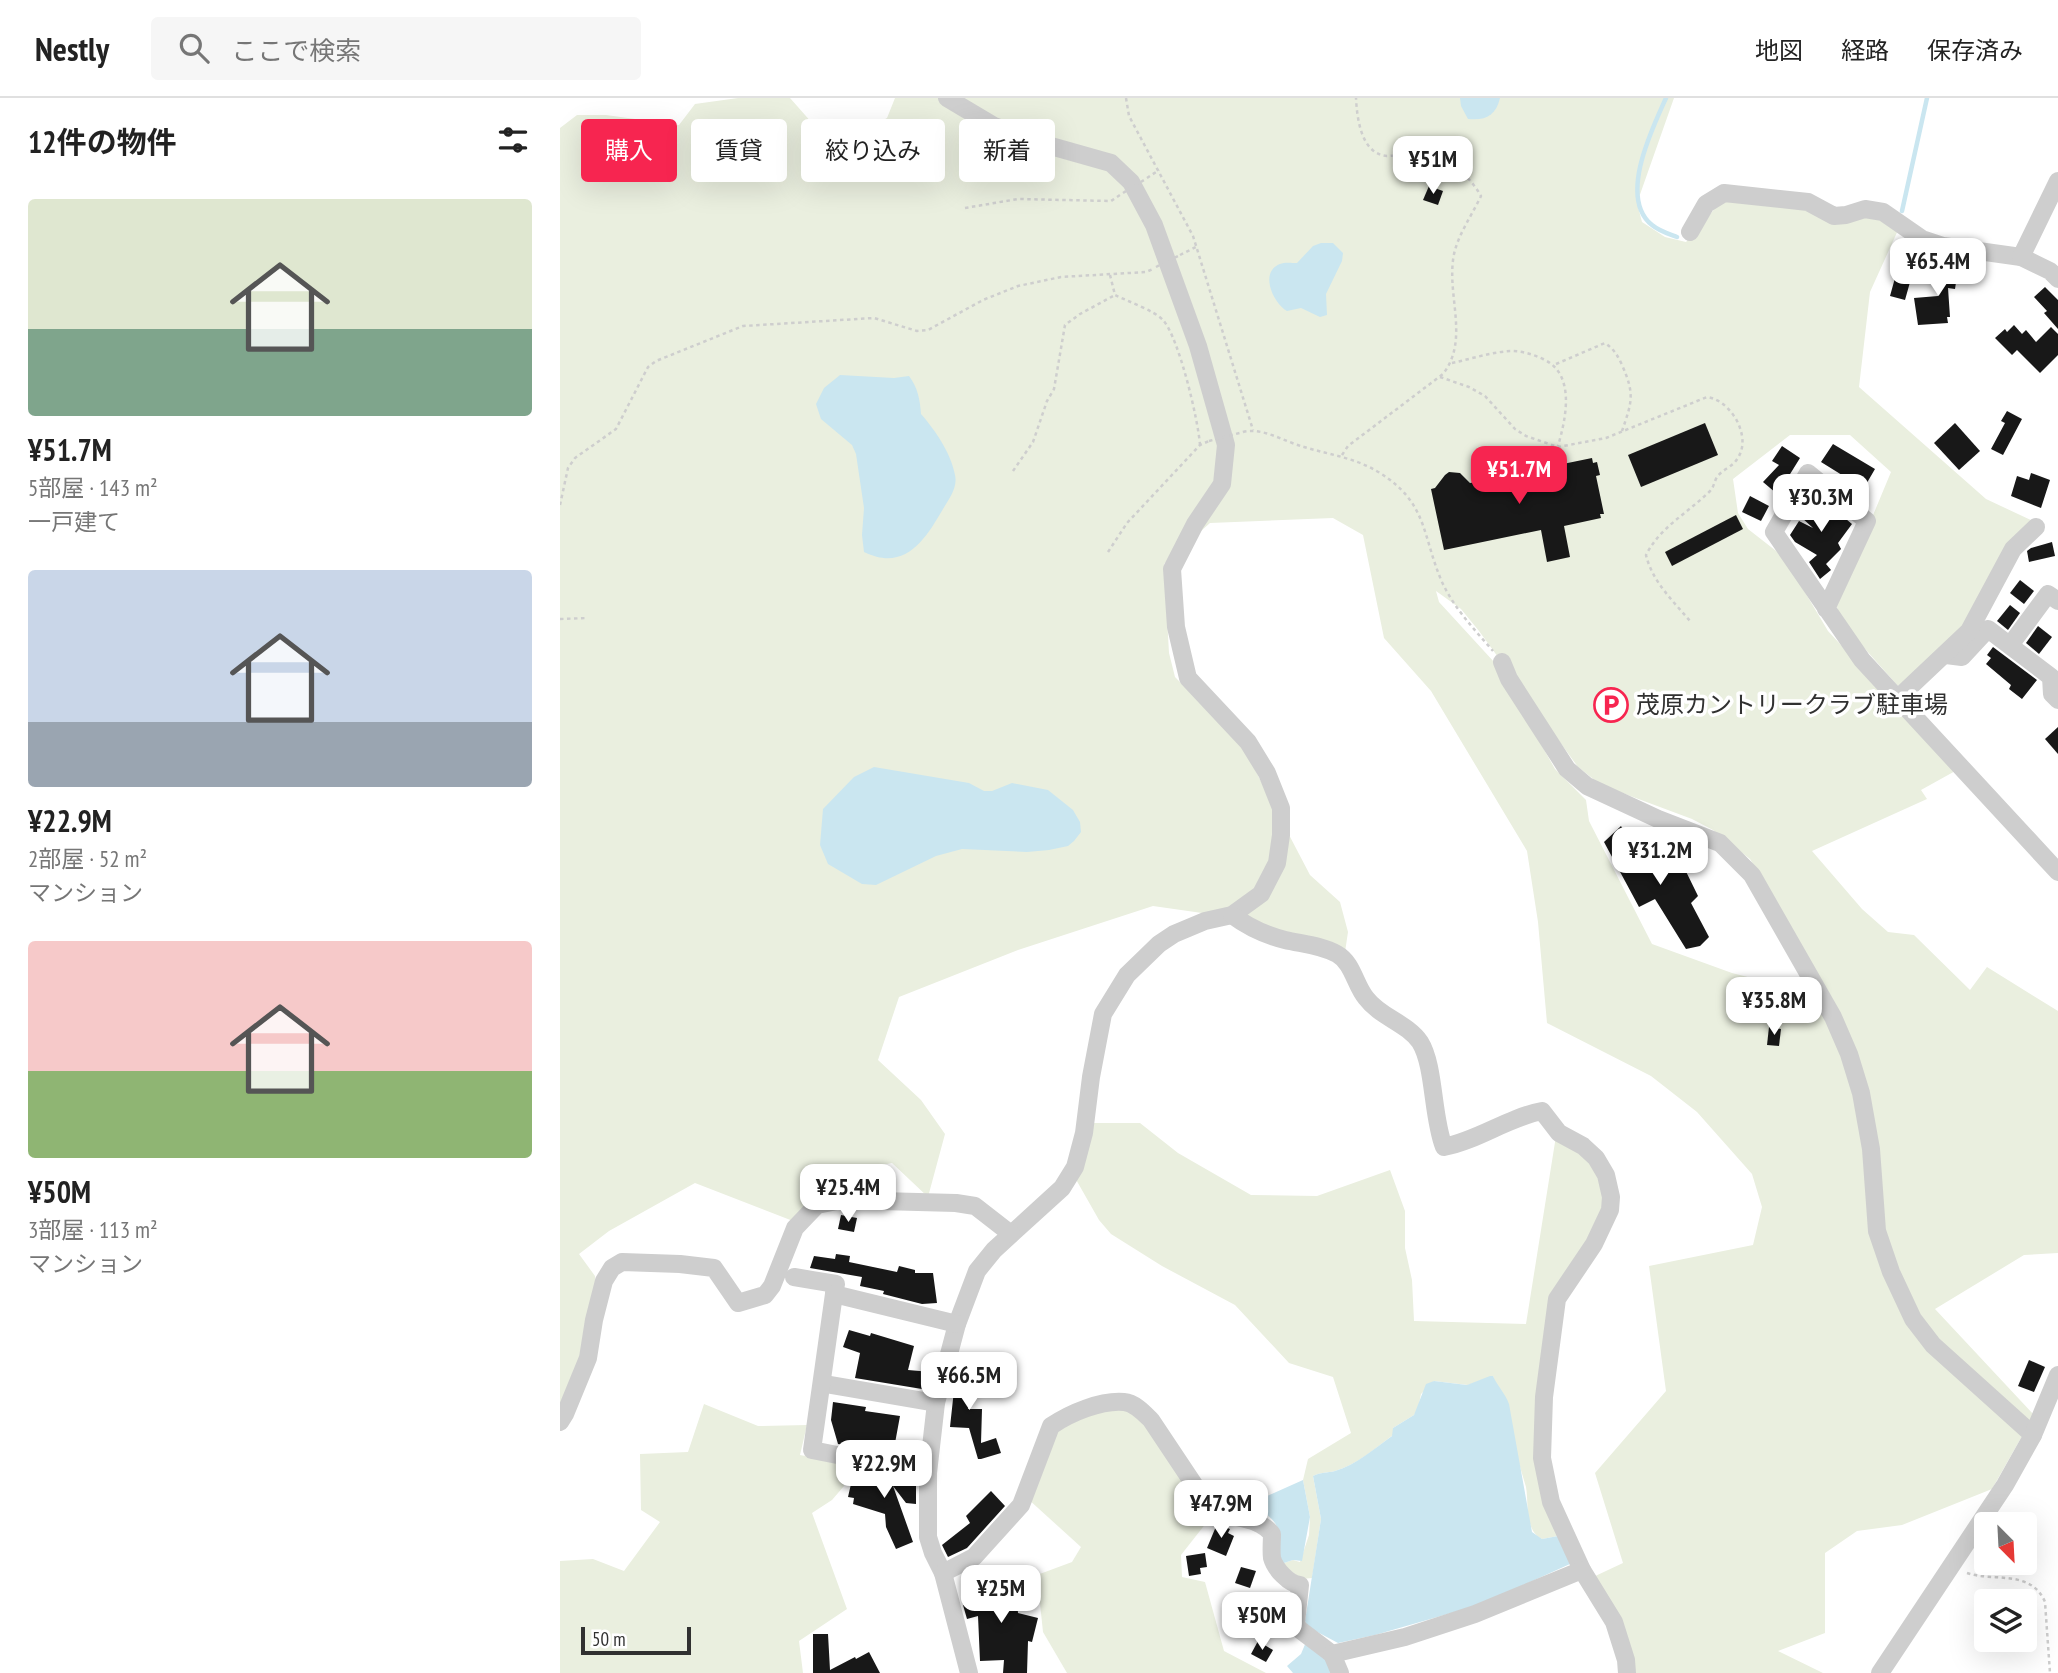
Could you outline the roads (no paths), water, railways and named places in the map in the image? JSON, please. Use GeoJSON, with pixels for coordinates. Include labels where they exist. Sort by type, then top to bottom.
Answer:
{"type":"FeatureCollection","features":[{"type":"Feature","properties":{"kind":"street"},"geometry":{"type":"LineString","coordinates":[[947,98],[993,126],[1033,141],[1111,163],[1131,181],[1154,225],[1198,346],[1226,445],[1222,484],[1195,524],[1172,569],[1176,627],[1188,678],[1248,742],[1267,773],[1281,808],[1277,863],[1261,894],[1232,915],[1205,921],[1174,934],[1159,944],[1127,975],[1103,1014],[1084,1132],[1075,1167],[1062,1188],[994,1250],[977,1271],[957,1324],[936,1404],[928,1473],[928,1537],[943,1573],[969,1673]]}},
{"type":"Feature","properties":{"kind":"street"},"geometry":{"type":"LineString","coordinates":[[2021,257],[2058,181]]}},
{"type":"Feature","properties":{"kind":"street"},"geometry":{"type":"LineString","coordinates":[[1690,232],[1706,204],[1724,193],[1808,202],[1834,216],[1865,209],[1883,212],[1922,239],[1943,246],[2021,257],[2050,271],[2058,279]]}},
{"type":"Feature","properties":{"kind":"street"},"geometry":{"type":"LineString","coordinates":[[1826,609],[1867,521],[1808,472],[1774,532],[1826,609],[1862,660],[2058,872]]}},
{"type":"Feature","properties":{"kind":"street"},"geometry":{"type":"LineString","coordinates":[[1897,699],[1969,631],[2013,549],[2036,527]]}},
{"type":"Feature","properties":{"kind":"street"},"geometry":{"type":"LineString","coordinates":[[2011,644],[2048,594],[2058,601]]}},
{"type":"Feature","properties":{"kind":"street"},"geometry":{"type":"LineString","coordinates":[[1946,655],[1962,657],[1988,629],[2051,677],[2052,694],[2058,700]]}},
{"type":"Feature","properties":{"kind":"street"},"geometry":{"type":"LineString","coordinates":[[1502,662],[1509,679],[1567,769],[1587,786],[1658,819],[1720,843],[1752,875],[1833,1017],[1849,1054],[1861,1093],[1871,1149],[1877,1231],[1891,1272],[1913,1319],[1933,1345],[2033,1435]]}},
{"type":"Feature","properties":{"kind":"street"},"geometry":{"type":"LineString","coordinates":[[1232,915],[1244,925],[1261,932],[1337,953],[1344,958],[1365,998],[1385,1016],[1414,1034],[1426,1055],[1439,1134],[1444,1147],[1461,1143],[1507,1121],[1542,1111],[1559,1133],[1583,1146],[1602,1166],[1610,1186],[1610,1210],[1594,1244],[1557,1299],[1544,1397],[1542,1458],[1551,1502],[1582,1570],[1614,1622],[1628,1673]]}},
{"type":"Feature","properties":{"kind":"street"},"geometry":{"type":"LineString","coordinates":[[560,1422],[588,1358],[604,1282],[612,1268],[622,1262],[713,1268],[738,1303],[765,1295],[772,1286],[796,1228],[817,1205],[842,1200],[956,1203],[975,1206],[1011,1234]]}},
{"type":"Feature","properties":{"kind":"street"},"geometry":{"type":"LineString","coordinates":[[794,1277],[836,1284],[812,1450],[928,1473]]}},
{"type":"Feature","properties":{"kind":"street"},"geometry":{"type":"LineString","coordinates":[[834,1294],[957,1324]]}},
{"type":"Feature","properties":{"kind":"street"},"geometry":{"type":"LineString","coordinates":[[1880,1673],[2005,1485],[2033,1435],[2058,1375]]}},
{"type":"Feature","properties":{"kind":"street"},"geometry":{"type":"LineString","coordinates":[[831,1385],[936,1404]]}},
{"type":"Feature","properties":{"kind":"street"},"geometry":{"type":"LineString","coordinates":[[943,1573],[974,1557],[1021,1505],[1051,1426],[1101,1405],[1125,1402],[1142,1411],[1151,1420],[1209,1507],[1219,1514],[1255,1520],[1265,1525],[1272,1534],[1272,1558],[1278,1570],[1294,1584],[1300,1585],[1296,1623],[1298,1629],[1332,1654],[1340,1673]]}},
{"type":"Feature","properties":{"kind":"street"},"geometry":{"type":"LineString","coordinates":[[1332,1654],[1405,1637],[1475,1614],[1582,1570]]}},
{"type":"Feature","properties":{"kind":"water"},"geometry":{"type":"Polygon","coordinates":[[[1460,98],[1500,98],[1496,109],[1489,116],[1468,119],[1460,98]]]}},
{"type":"Feature","properties":{"kind":"water"},"geometry":{"type":"Polygon","coordinates":[[[1333,243],[1343,253],[1342,261],[1326,294],[1327,315],[1320,317],[1301,308],[1287,311],[1273,295],[1270,274],[1280,264],[1297,263],[1313,246],[1333,243]]]}},
{"type":"Feature","properties":{"kind":"water"},"geometry":{"type":"Polygon","coordinates":[[[840,375],[894,378],[909,376],[918,394],[921,414],[942,442],[950,458],[956,479],[950,497],[921,542],[902,555],[878,557],[864,552],[864,508],[856,454],[852,445],[821,419],[816,404],[824,388],[840,375]]]}},
{"type":"Feature","properties":{"kind":"water"},"geometry":{"type":"Polygon","coordinates":[[[874,767],[969,783],[984,791],[992,791],[1012,783],[1048,790],[1073,810],[1080,822],[1081,832],[1068,846],[1049,850],[1027,852],[962,849],[936,856],[876,885],[862,884],[828,864],[820,845],[823,809],[854,777],[874,767]]]}},
{"type":"Feature","properties":{"kind":"water"},"geometry":{"type":"Polygon","coordinates":[[[1493,1376],[1509,1404],[1532,1532],[1542,1539],[1558,1536],[1570,1564],[1479,1605],[1375,1635],[1338,1643],[1308,1627],[1305,1621],[1321,1519],[1313,1476],[1350,1465],[1392,1436],[1393,1428],[1414,1415],[1426,1384],[1434,1381],[1467,1385],[1493,1376]]]}},
{"type":"Feature","properties":{"kind":"water"},"geometry":{"type":"Polygon","coordinates":[[[1303,1480],[1310,1517],[1302,1561],[1293,1560],[1281,1564],[1278,1531],[1272,1519],[1264,1512],[1265,1497],[1303,1480]]]}},
{"type":"Feature","properties":{"kind":"water"},"geometry":{"type":"Polygon","coordinates":[[[1306,1642],[1326,1659],[1332,1673],[1293,1673],[1287,1666],[1301,1654],[1306,1642]]]}},
{"type":"Feature","properties":{"kind":"waterway"},"geometry":{"type":"LineString","coordinates":[[1666,98],[1646,145],[1638,181],[1638,198],[1642,213],[1652,225],[1677,237]]}},
{"type":"Feature","properties":{"kind":"waterway"},"geometry":{"type":"LineString","coordinates":[[1902,211],[1927,98]]}},
{"type":"Feature","properties":{"kind":"place","name":"茂原カントリークラブ駐車場"},"geometry":{"type":"Point","coordinates":[1611,705]}}]}
